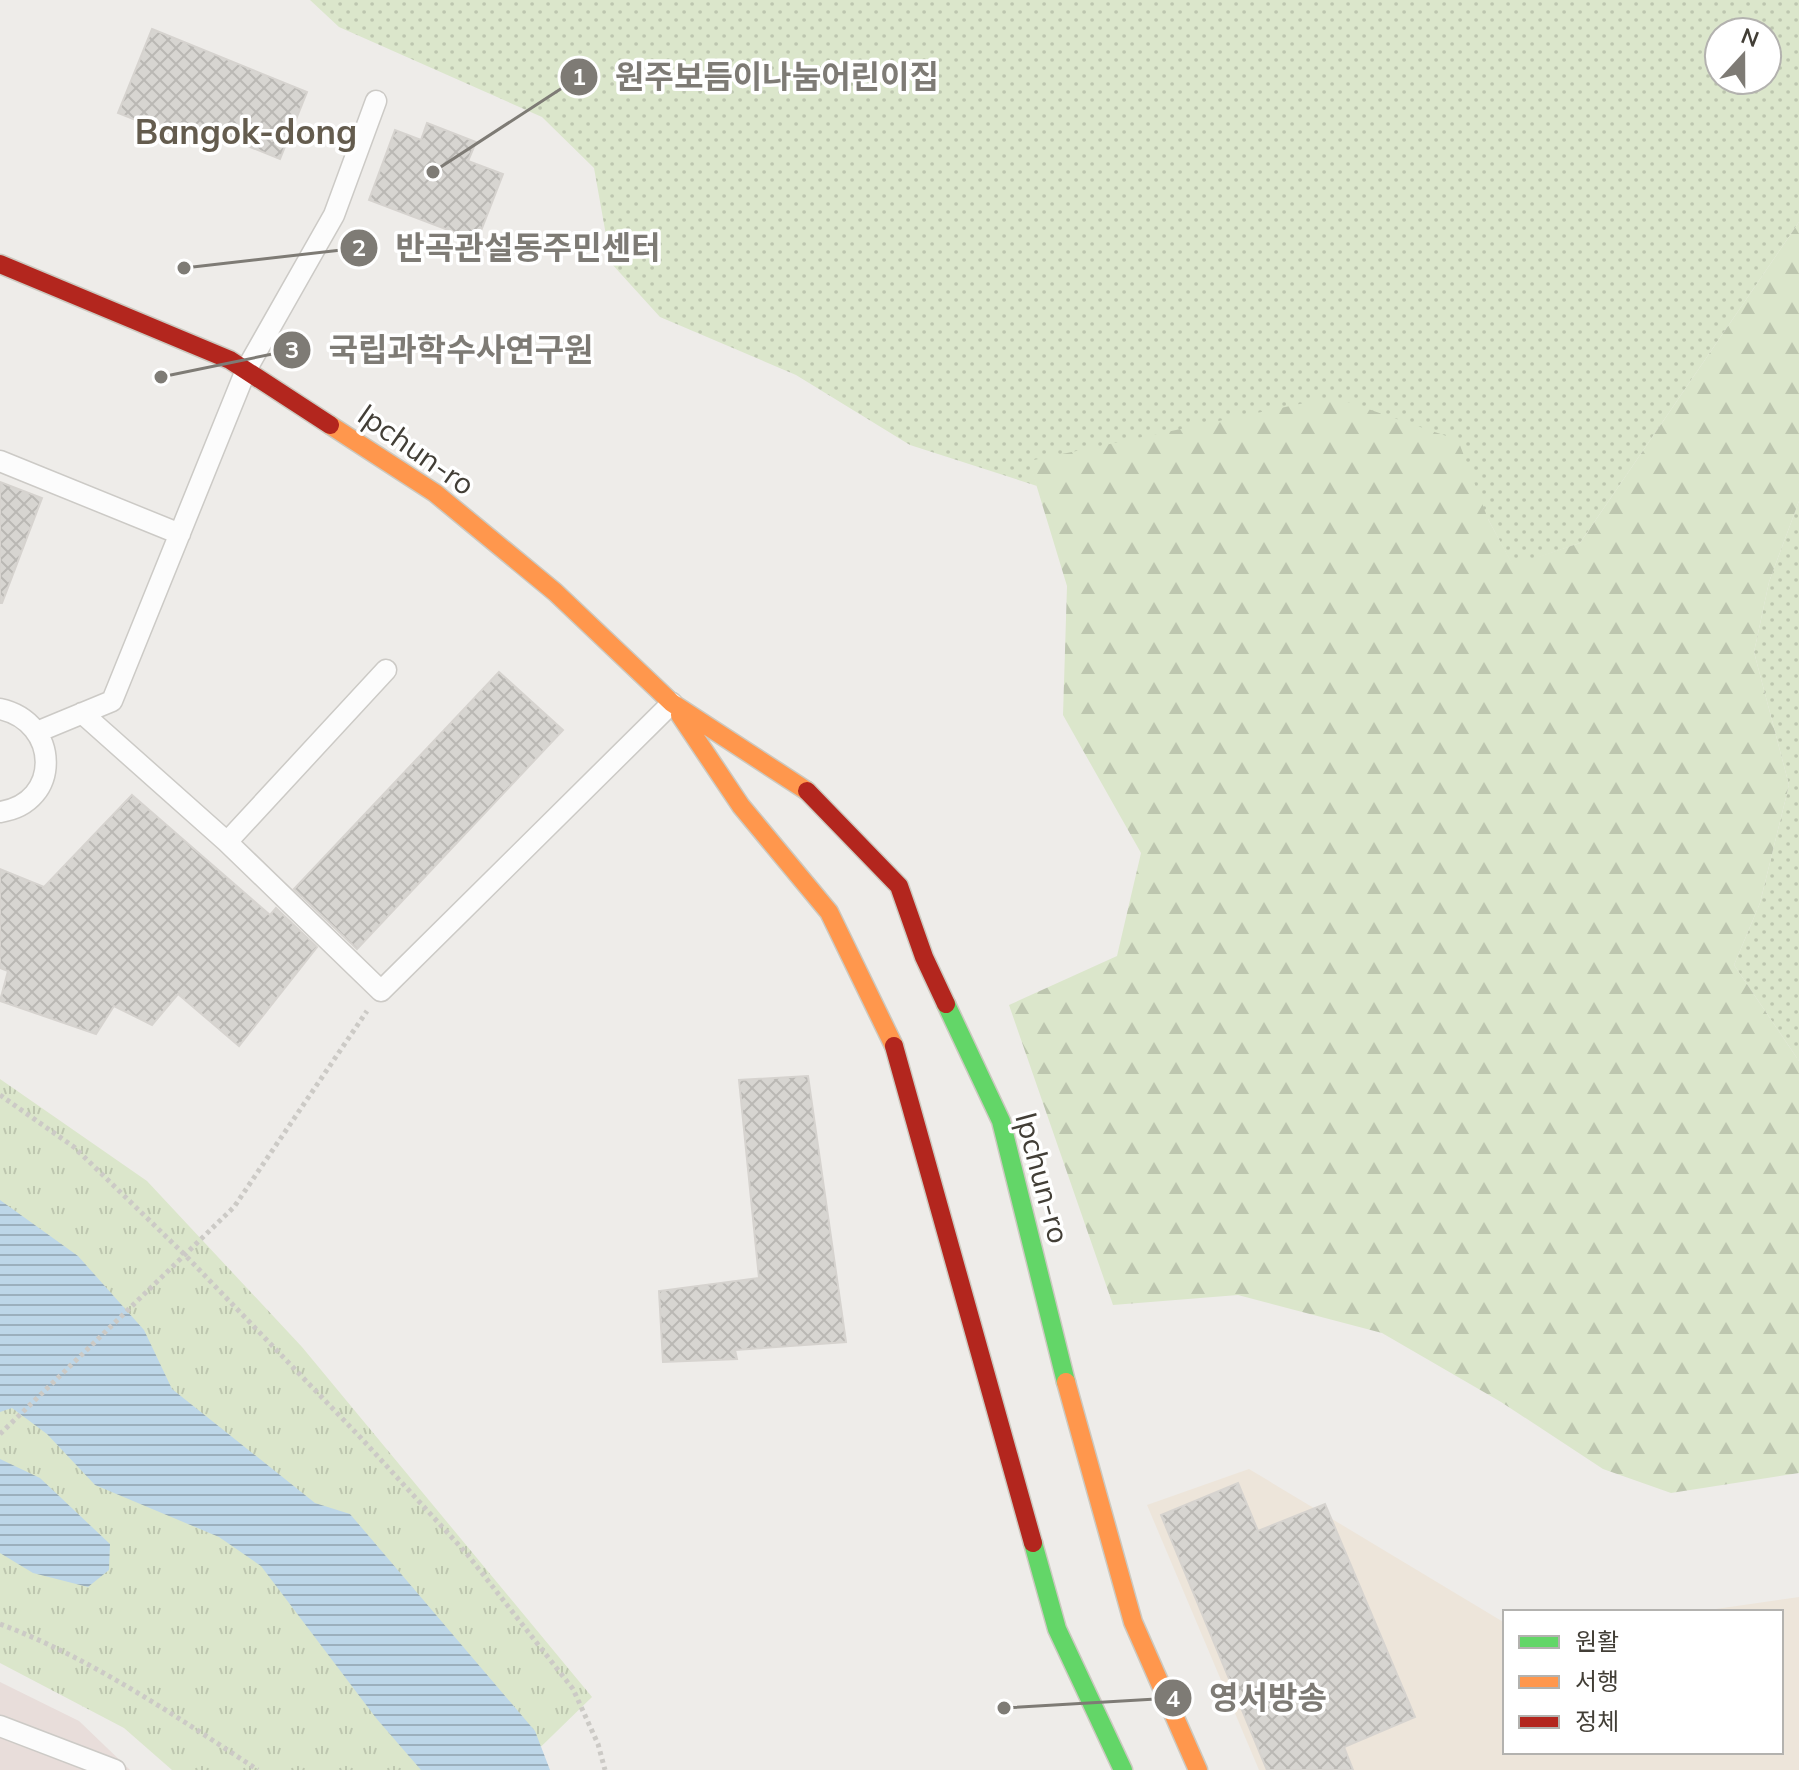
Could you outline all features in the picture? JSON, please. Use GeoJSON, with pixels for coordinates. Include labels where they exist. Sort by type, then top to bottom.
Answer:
{"type":"FeatureCollection","features":[{"type":"Feature","properties":{"kind":"street","name":"Ipchun-ro"},"geometry":{"type":"LineString","coordinates":[[0,264],[230,360],[435,493],[555,592],[672,703],[800,784],[899,886],[924,957],[1001,1121],[1059,1359],[1133,1622],[1198,1770]]}},
{"type":"Feature","properties":{"kind":"street","name":"Ipchun-ro"},"geometry":{"type":"LineString","coordinates":[[672,703],[741,806],[829,912],[897,1052],[1057,1629],[1123,1770]]}},
{"type":"Feature","properties":{"kind":"lane"},"geometry":{"type":"LineString","coordinates":[[37,732],[112,701],[246,370],[334,215],[376,101]]}},
{"type":"Feature","properties":{"kind":"lane"},"geometry":{"type":"LineString","coordinates":[[0,461],[180,534]]}},
{"type":"Feature","properties":{"kind":"lane"},"geometry":{"type":"LineString","coordinates":[[227,842],[386,670]]}},
{"type":"Feature","properties":{"kind":"lane"},"geometry":{"type":"LineString","coordinates":[[82,713],[227,842],[381,991],[672,703]]}},
{"type":"Feature","properties":{"kind":"lane"},"geometry":{"type":"LineString","coordinates":[[0,709],[19,715],[37,732],[46,756],[45,774],[38,790],[25,803],[0,812]]}},
{"type":"Feature","properties":{"kind":"lane"},"geometry":{"type":"LineString","coordinates":[[0,1726],[115,1770]]}},
{"type":"Feature","properties":{"kind":"path"},"geometry":{"type":"LineString","coordinates":[[0,1434],[234,1207],[381,991]]}},
{"type":"Feature","properties":{"kind":"path"},"geometry":{"type":"LineString","coordinates":[[0,1095],[74,1147],[186,1256],[361,1438],[467,1554],[573,1689],[598,1744],[605,1770]]}},
{"type":"Feature","properties":{"kind":"path"},"geometry":{"type":"LineString","coordinates":[[0,1624],[26,1634],[166,1710],[258,1770]]}},
{"type":"Feature","properties":{"kind":"shaded area"},"geometry":{"type":"Polygon","coordinates":[[[1249,1469],[1503,1622],[1503,1754],[1783,1754],[1783,1610],[1709,1610],[1799,1597],[1799,1770],[1259,1770],[1147,1505],[1249,1469]]]}},
{"type":"Feature","properties":{"kind":"shaded area"},"geometry":{"type":"Polygon","coordinates":[[[0,1682],[79,1721],[130,1770],[0,1770],[0,1682]]]}},
{"type":"Feature","properties":{"kind":"green space"},"geometry":{"type":"Polygon","coordinates":[[[310,0],[1799,0],[1799,222],[1580,543],[1513,566],[1488,519],[1030,462],[1037,486],[910,445],[796,375],[660,317],[611,263],[594,168],[542,117],[339,27],[310,0]]]}},
{"type":"Feature","properties":{"kind":"green space"},"geometry":{"type":"Polygon","coordinates":[[[1799,222],[1799,501],[1769,582],[1754,652],[1789,785],[1760,903],[1734,965],[1799,1061],[1799,1473],[1671,1493],[1603,1469],[1501,1402],[1382,1333],[1238,1295],[1113,1305],[1009,1005],[1117,956],[1141,853],[1063,715],[1067,586],[1029,461],[1333,397],[1458,440],[1488,519],[1513,565],[1580,543],[1799,222]]]}},
{"type":"Feature","properties":{"kind":"green space"},"geometry":{"type":"Polygon","coordinates":[[[1799,501],[1799,1061],[1734,965],[1760,903],[1789,785],[1754,652],[1769,582],[1799,501]]]}},
{"type":"Feature","properties":{"kind":"green space"},"geometry":{"type":"Polygon","coordinates":[[[0,1079],[147,1181],[302,1347],[592,1697],[517,1770],[172,1770],[124,1728],[0,1663],[0,1079]]]}},
{"type":"Feature","properties":{"kind":"water"},"geometry":{"type":"Polygon","coordinates":[[[0,1200],[78,1256],[144,1330],[172,1389],[315,1503],[350,1514],[535,1731],[550,1770],[421,1770],[376,1718],[261,1566],[219,1537],[95,1485],[47,1434],[12,1408],[0,1412],[0,1200]]]}},
{"type":"Feature","properties":{"kind":"water"},"geometry":{"type":"Polygon","coordinates":[[[0,1459],[40,1478],[110,1544],[109,1570],[88,1587],[33,1573],[0,1553],[0,1459]]]}},
{"type":"Feature","properties":{"kind":"building"},"geometry":{"type":"Polygon","coordinates":[[[152,29],[307,92],[280,159],[198,126],[191,142],[118,113],[152,29]]]}},
{"type":"Feature","properties":{"kind":"building"},"geometry":{"type":"Polygon","coordinates":[[[427,123],[476,142],[468,161],[503,174],[477,241],[369,200],[395,130],[421,140],[427,123]]]}},
{"type":"Feature","properties":{"kind":"building"},"geometry":{"type":"Polygon","coordinates":[[[0,482],[42,498],[2,603],[0,603],[0,482]]]}},
{"type":"Feature","properties":{"kind":"building"},"geometry":{"type":"Polygon","coordinates":[[[499,672],[563,730],[357,949],[294,889],[499,672]]]}},
{"type":"Feature","properties":{"kind":"building"},"geometry":{"type":"Polygon","coordinates":[[[132,795],[270,915],[276,908],[317,947],[239,1046],[178,994],[152,1025],[114,1006],[96,1034],[0,1001],[8,971],[0,968],[0,869],[44,887],[132,795]]]}},
{"type":"Feature","properties":{"kind":"building"},"geometry":{"type":"Polygon","coordinates":[[[808,1076],[846,1342],[735,1350],[737,1359],[663,1362],[659,1291],[759,1278],[739,1080],[808,1076]]]}},
{"type":"Feature","properties":{"kind":"building"},"geometry":{"type":"Polygon","coordinates":[[[1238,1483],[1258,1531],[1325,1504],[1415,1717],[1344,1747],[1353,1770],[1267,1770],[1161,1515],[1238,1483]]]}},
{"type":"Feature","properties":{"kind":"traffic: fast"},"geometry":{"type":"LineString","coordinates":[[946,1004],[1001,1121],[1066,1382]]}},
{"type":"Feature","properties":{"kind":"traffic: fast"},"geometry":{"type":"LineString","coordinates":[[1033,1543],[1057,1629],[1123,1770]]}},
{"type":"Feature","properties":{"kind":"traffic: slow"},"geometry":{"type":"LineString","coordinates":[[330,425],[435,493],[555,592],[672,703],[807,791]]}},
{"type":"Feature","properties":{"kind":"traffic: slow"},"geometry":{"type":"LineString","coordinates":[[680,715],[741,806],[829,912],[894,1046]]}},
{"type":"Feature","properties":{"kind":"traffic: slow"},"geometry":{"type":"LineString","coordinates":[[1066,1382],[1133,1622],[1198,1770]]}},
{"type":"Feature","properties":{"kind":"traffic: jam"},"geometry":{"type":"LineString","coordinates":[[0,264],[230,360],[330,425]]}},
{"type":"Feature","properties":{"kind":"traffic: jam"},"geometry":{"type":"LineString","coordinates":[[807,791],[899,886],[924,957],[946,1004]]}},
{"type":"Feature","properties":{"kind":"traffic: jam"},"geometry":{"type":"LineString","coordinates":[[894,1046],[1033,1543]]}},
{"type":"Feature","properties":{"kind":"place","name":"원주보듬이나눔어린이집"},"geometry":{"type":"Point","coordinates":[433,172]}},
{"type":"Feature","properties":{"kind":"place","name":"반곡관설동주민센터"},"geometry":{"type":"Point","coordinates":[184,268]}},
{"type":"Feature","properties":{"kind":"place","name":"국립과학수사연구원"},"geometry":{"type":"Point","coordinates":[161,377]}},
{"type":"Feature","properties":{"kind":"place","name":"영서방송"},"geometry":{"type":"Point","coordinates":[1004,1708]}},
{"type":"Feature","properties":{"kind":"district","name":"Bangok-dong"},"geometry":{"type":"Point","coordinates":[246,132]}}]}
